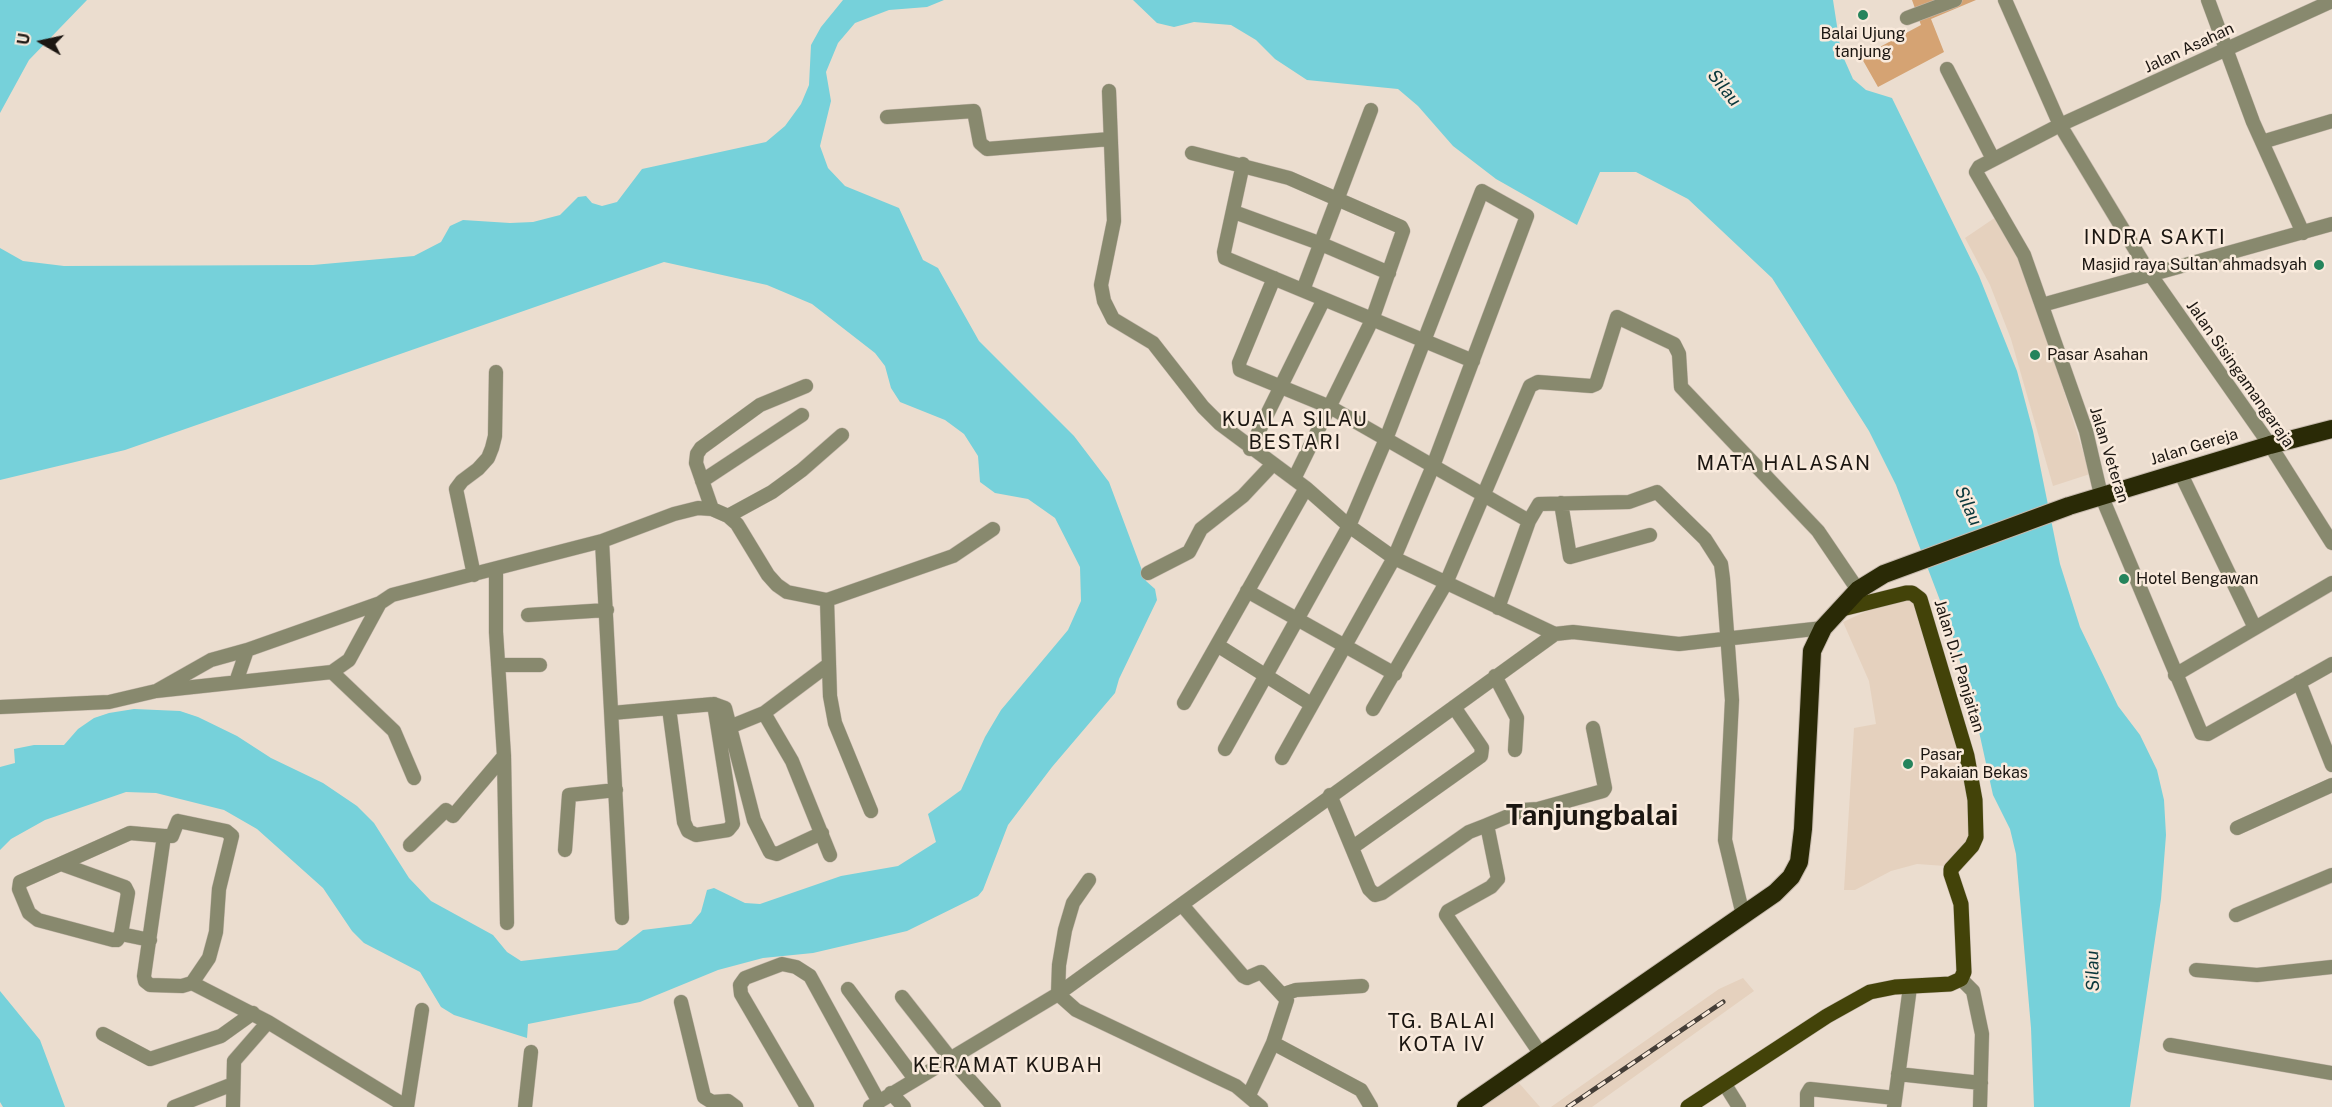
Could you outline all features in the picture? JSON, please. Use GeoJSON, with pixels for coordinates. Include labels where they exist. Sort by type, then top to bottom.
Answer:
{"type":"FeatureCollection","features":[{"type":"Feature","properties":{"kind":"highway","name":"Jalan Gereja"},"geometry":{"type":"LineString","coordinates":[[1466,1107],[1775,894],[1791,877],[1798,862],[1803,829],[1812,651],[1822,628],[1858,590],[1884,574],[2068,506],[2270,445],[2332,429]]}},
{"type":"Feature","properties":{"kind":"main road","name":"Jalan D.I. Panjaitan"},"geometry":{"type":"LineString","coordinates":[[1836,611],[1906,593],[1912,593],[1920,599],[1967,756],[1976,800],[1976,837],[1972,846],[1951,869],[1964,928],[1966,959],[1961,979]]}},
{"type":"Feature","properties":{"kind":"main road"},"geometry":{"type":"LineString","coordinates":[[1688,1107],[1846,1005],[1883,989],[1950,984],[1961,979]]}},
{"type":"Feature","properties":{"kind":"street"},"geometry":{"type":"LineString","coordinates":[[1907,18],[1955,0]]}},
{"type":"Feature","properties":{"kind":"street","name":"Jalan Sisingamangaraja"},"geometry":{"type":"LineString","coordinates":[[2005,0],[2060,125],[2151,274],[2270,445],[2332,543]]}},
{"type":"Feature","properties":{"kind":"street"},"geometry":{"type":"LineString","coordinates":[[2208,0],[2224,50],[2303,233]]}},
{"type":"Feature","properties":{"kind":"street","name":"Jalan Asahan"},"geometry":{"type":"LineString","coordinates":[[2060,125],[2332,1]]}},
{"type":"Feature","properties":{"kind":"street"},"geometry":{"type":"LineString","coordinates":[[1947,69],[1993,159]]}},
{"type":"Feature","properties":{"kind":"street"},"geometry":{"type":"LineString","coordinates":[[1109,91],[1114,221],[1101,285],[1107,310],[1123,327],[1153,343],[1203,407],[1250,449],[1306,488],[1348,526],[1394,558],[1555,634]]}},
{"type":"Feature","properties":{"kind":"street"},"geometry":{"type":"LineString","coordinates":[[1303,290],[1336,197],[1371,110]]}},
{"type":"Feature","properties":{"kind":"street"},"geometry":{"type":"LineString","coordinates":[[887,117],[974,111],[980,143],[987,149],[1110,139]]}},
{"type":"Feature","properties":{"kind":"street"},"geometry":{"type":"LineString","coordinates":[[2262,142],[2332,121]]}},
{"type":"Feature","properties":{"kind":"street","name":"Jalan Veteran"},"geometry":{"type":"LineString","coordinates":[[2060,125],[1977,168],[1977,175],[2024,255],[2086,431],[2101,495],[2196,725],[2205,735],[2332,664]]}},
{"type":"Feature","properties":{"kind":"street"},"geometry":{"type":"LineString","coordinates":[[1192,153],[1243,164],[1289,178],[1401,227],[1403,231],[1372,320],[1294,479]]}},
{"type":"Feature","properties":{"kind":"street"},"geometry":{"type":"LineString","coordinates":[[1243,164],[1224,256],[1228,260],[1473,361]]}},
{"type":"Feature","properties":{"kind":"street"},"geometry":{"type":"LineString","coordinates":[[1225,749],[1348,526],[1386,439],[1482,191],[1527,216],[1433,465],[1394,558],[1282,758]]}},
{"type":"Feature","properties":{"kind":"street"},"geometry":{"type":"LineString","coordinates":[[1234,212],[1319,243],[1389,273]]}},
{"type":"Feature","properties":{"kind":"street"},"geometry":{"type":"LineString","coordinates":[[2042,304],[2332,224]]}},
{"type":"Feature","properties":{"kind":"street"},"geometry":{"type":"LineString","coordinates":[[1274,278],[1238,366],[1242,371],[1330,407],[1529,521]]}},
{"type":"Feature","properties":{"kind":"street"},"geometry":{"type":"LineString","coordinates":[[1250,449],[1324,299]]}},
{"type":"Feature","properties":{"kind":"street"},"geometry":{"type":"LineString","coordinates":[[1373,710],[1446,583],[1530,386],[1538,382],[1591,387],[1596,384],[1618,316],[1674,344],[1679,354],[1681,387],[1818,531],[1858,590]]}},
{"type":"Feature","properties":{"kind":"street"},"geometry":{"type":"LineString","coordinates":[[474,575],[456,489],[488,458],[492,448],[495,436],[496,372]]}},
{"type":"Feature","properties":{"kind":"street"},"geometry":{"type":"LineString","coordinates":[[712,509],[695,458],[701,448],[760,405],[806,386]]}},
{"type":"Feature","properties":{"kind":"street"},"geometry":{"type":"LineString","coordinates":[[702,481],[802,415]]}},
{"type":"Feature","properties":{"kind":"street"},"geometry":{"type":"LineString","coordinates":[[728,516],[772,492],[802,470],[842,435]]}},
{"type":"Feature","properties":{"kind":"street"},"geometry":{"type":"LineString","coordinates":[[1148,573],[1189,552],[1201,529],[1243,496],[1273,464]]}},
{"type":"Feature","properties":{"kind":"street"},"geometry":{"type":"LineString","coordinates":[[2180,472],[2255,628]]}},
{"type":"Feature","properties":{"kind":"street"},"geometry":{"type":"LineString","coordinates":[[1184,703],[1306,488]]}},
{"type":"Feature","properties":{"kind":"street"},"geometry":{"type":"LineString","coordinates":[[1498,608],[1529,521],[1539,504],[1629,502],[1654,492],[1662,494],[1705,539],[1721,564],[1732,722],[1725,825],[1727,856],[1743,915]]}},
{"type":"Feature","properties":{"kind":"street"},"geometry":{"type":"LineString","coordinates":[[1561,503],[1570,557],[1650,535]]}},
{"type":"Feature","properties":{"kind":"street"},"geometry":{"type":"LineString","coordinates":[[156,691],[211,660],[247,650],[380,603],[392,595],[602,541],[674,514],[698,508],[712,509],[728,516],[737,524],[768,575],[777,585],[787,591],[827,600],[953,556],[993,529]]}},
{"type":"Feature","properties":{"kind":"street"},"geometry":{"type":"LineString","coordinates":[[602,541],[622,918]]}},
{"type":"Feature","properties":{"kind":"street"},"geometry":{"type":"LineString","coordinates":[[495,569],[504,756],[507,923]]}},
{"type":"Feature","properties":{"kind":"street"},"geometry":{"type":"LineString","coordinates":[[2175,675],[2332,583]]}},
{"type":"Feature","properties":{"kind":"street"},"geometry":{"type":"LineString","coordinates":[[1247,591],[1395,674]]}},
{"type":"Feature","properties":{"kind":"street"},"geometry":{"type":"LineString","coordinates":[[827,600],[828,665],[835,723],[871,811]]}},
{"type":"Feature","properties":{"kind":"street"},"geometry":{"type":"LineString","coordinates":[[0,706],[109,702],[156,691],[332,672],[349,660],[380,603]]}},
{"type":"Feature","properties":{"kind":"street"},"geometry":{"type":"LineString","coordinates":[[528,615],[607,610]]}},
{"type":"Feature","properties":{"kind":"street"},"geometry":{"type":"LineString","coordinates":[[807,1107],[741,994],[740,985],[745,978],[782,964],[796,967],[810,976],[874,1105],[1058,994],[1555,634],[1573,632],[1679,644],[1822,628]]}},
{"type":"Feature","properties":{"kind":"street"},"geometry":{"type":"LineString","coordinates":[[1217,645],[1311,704]]}},
{"type":"Feature","properties":{"kind":"street"},"geometry":{"type":"LineString","coordinates":[[236,682],[247,650]]}},
{"type":"Feature","properties":{"kind":"street"},"geometry":{"type":"LineString","coordinates":[[498,665],[540,665]]}},
{"type":"Feature","properties":{"kind":"street"},"geometry":{"type":"LineString","coordinates":[[732,726],[764,713],[828,665]]}},
{"type":"Feature","properties":{"kind":"street"},"geometry":{"type":"LineString","coordinates":[[332,672],[394,731],[414,778]]}},
{"type":"Feature","properties":{"kind":"street"},"geometry":{"type":"LineString","coordinates":[[1495,676],[1517,718],[1515,750]]}},
{"type":"Feature","properties":{"kind":"street"},"geometry":{"type":"LineString","coordinates":[[2299,682],[2332,765]]}},
{"type":"Feature","properties":{"kind":"street"},"geometry":{"type":"LineString","coordinates":[[612,713],[714,704],[728,711],[754,820],[770,852],[775,854],[822,833]]}},
{"type":"Feature","properties":{"kind":"street"},"geometry":{"type":"LineString","coordinates":[[714,704],[733,824]]}},
{"type":"Feature","properties":{"kind":"street"},"geometry":{"type":"LineString","coordinates":[[1353,847],[1481,756],[1482,748],[1454,707]]}},
{"type":"Feature","properties":{"kind":"street"},"geometry":{"type":"LineString","coordinates":[[669,708],[682,813],[688,831],[696,835],[728,830],[733,824],[754,820]]}},
{"type":"Feature","properties":{"kind":"street"},"geometry":{"type":"LineString","coordinates":[[764,713],[790,757],[830,855]]}},
{"type":"Feature","properties":{"kind":"street"},"geometry":{"type":"LineString","coordinates":[[1330,795],[1369,890],[1375,895],[1382,893],[1427,863],[1468,832],[1523,810],[1538,809],[1603,791],[1605,788],[1593,728]]}},
{"type":"Feature","properties":{"kind":"street"},"geometry":{"type":"LineString","coordinates":[[410,845],[446,810],[455,819],[504,756]]}},
{"type":"Feature","properties":{"kind":"street"},"geometry":{"type":"LineString","coordinates":[[2237,828],[2332,785]]}},
{"type":"Feature","properties":{"kind":"street"},"geometry":{"type":"LineString","coordinates":[[565,850],[569,795],[616,790]]}},
{"type":"Feature","properties":{"kind":"street"},"geometry":{"type":"LineString","coordinates":[[61,864],[122,885],[127,889],[121,934],[117,940],[43,922],[29,913],[19,889],[20,882],[130,833],[172,836],[178,821],[226,831],[232,836],[219,889],[219,919],[214,945],[209,958],[192,983]]}},
{"type":"Feature","properties":{"kind":"street"},"geometry":{"type":"LineString","coordinates":[[1487,825],[1498,879],[1491,887],[1448,911],[1446,915],[1542,1056]]}},
{"type":"Feature","properties":{"kind":"street"},"geometry":{"type":"LineString","coordinates":[[164,836],[144,976],[147,984],[165,987],[192,983],[253,1013],[405,1107],[422,1010]]}},
{"type":"Feature","properties":{"kind":"street"},"geometry":{"type":"LineString","coordinates":[[2236,915],[2332,875]]}},
{"type":"Feature","properties":{"kind":"street"},"geometry":{"type":"LineString","coordinates":[[1058,994],[1059,966],[1065,930],[1073,903],[1089,880]]}},
{"type":"Feature","properties":{"kind":"street"},"geometry":{"type":"LineString","coordinates":[[1182,905],[1243,976],[1247,978],[1261,972],[1284,994],[1287,1000],[1273,1043],[1249,1095]]}},
{"type":"Feature","properties":{"kind":"street"},"geometry":{"type":"LineString","coordinates":[[121,934],[150,940]]}},
{"type":"Feature","properties":{"kind":"street"},"geometry":{"type":"LineString","coordinates":[[2196,970],[2257,975],[2332,967]]}},
{"type":"Feature","properties":{"kind":"street"},"geometry":{"type":"LineString","coordinates":[[1961,979],[1973,991],[1976,1002],[1983,1055],[1980,1107]]}},
{"type":"Feature","properties":{"kind":"street"},"geometry":{"type":"LineString","coordinates":[[1284,994],[1296,990],[1362,986]]}},
{"type":"Feature","properties":{"kind":"street"},"geometry":{"type":"LineString","coordinates":[[1807,1107],[1807,1094],[1810,1089],[1894,1102],[1910,987]]}},
{"type":"Feature","properties":{"kind":"street"},"geometry":{"type":"LineString","coordinates":[[848,989],[915,1079]]}},
{"type":"Feature","properties":{"kind":"street"},"geometry":{"type":"LineString","coordinates":[[1058,994],[1076,1010],[1249,1095],[1262,1107]]}},
{"type":"Feature","properties":{"kind":"street"},"geometry":{"type":"LineString","coordinates":[[902,997],[950,1058],[994,1107]]}},
{"type":"Feature","properties":{"kind":"street"},"geometry":{"type":"LineString","coordinates":[[681,1002],[704,1097],[712,1102],[728,1101],[736,1107]]}},
{"type":"Feature","properties":{"kind":"street"},"geometry":{"type":"LineString","coordinates":[[103,1034],[150,1059],[221,1036],[253,1013]]}},
{"type":"Feature","properties":{"kind":"street"},"geometry":{"type":"LineString","coordinates":[[233,1107],[232,1084],[237,1055],[268,1022]]}},
{"type":"Feature","properties":{"kind":"street"},"geometry":{"type":"LineString","coordinates":[[1273,1043],[1361,1090],[1371,1107]]}},
{"type":"Feature","properties":{"kind":"street"},"geometry":{"type":"LineString","coordinates":[[2170,1045],[2332,1073]]}},
{"type":"Feature","properties":{"kind":"street"},"geometry":{"type":"LineString","coordinates":[[525,1107],[531,1052]]}},
{"type":"Feature","properties":{"kind":"street"},"geometry":{"type":"LineString","coordinates":[[1898,1074],[1981,1083]]}},
{"type":"Feature","properties":{"kind":"street"},"geometry":{"type":"LineString","coordinates":[[1724,1083],[1739,1107]]}},
{"type":"Feature","properties":{"kind":"street"},"geometry":{"type":"LineString","coordinates":[[174,1107],[232,1084]]}},
{"type":"Feature","properties":{"kind":"street"},"geometry":{"type":"LineString","coordinates":[[891,1093],[904,1107]]}},
{"type":"Feature","properties":{"kind":"shaded area"},"geometry":{"type":"Polygon","coordinates":[[[1912,0],[1976,0],[1931,19],[1944,52],[1878,87],[1861,57],[1921,25],[1912,0]]]}},
{"type":"Feature","properties":{"kind":"shaded area","name":"Pasar Asahan"},"geometry":{"type":"Polygon","coordinates":[[[1996,217],[2023,261],[2090,474],[2053,486],[2011,339],[1990,285],[1965,238],[1996,217]]]}},
{"type":"Feature","properties":{"kind":"shaded area","name":"Pasar Pakaian Bekas"},"geometry":{"type":"Polygon","coordinates":[[[1906,593],[1912,593],[1975,800],[1976,837],[1945,866],[1917,864],[1891,871],[1855,890],[1844,890],[1854,728],[1876,724],[1869,681],[1843,622],[1906,593]]]}},
{"type":"Feature","properties":{"kind":"shaded area"},"geometry":{"type":"Polygon","coordinates":[[[1743,978],[1754,991],[1592,1107],[1551,1107],[1719,989],[1743,978]]]}},
{"type":"Feature","properties":{"kind":"shaded area"},"geometry":{"type":"Polygon","coordinates":[[[1519,1083],[1540,1107],[1482,1107],[1519,1083]]]}},
{"type":"Feature","properties":{"kind":"water"},"geometry":{"type":"Polygon","coordinates":[[[0,0],[87,0],[29,60],[0,113],[0,0]]]}},
{"type":"Feature","properties":{"kind":"water"},"geometry":{"type":"Polygon","coordinates":[[[843,0],[944,0],[927,7],[889,10],[855,23],[838,43],[826,72],[831,101],[820,146],[828,168],[845,186],[899,208],[923,260],[938,268],[979,341],[1074,436],[1109,482],[1146,581],[1155,589],[1157,600],[1119,679],[1115,693],[1052,767],[1008,825],[983,890],[978,896],[907,931],[813,953],[763,958],[718,970],[640,1002],[528,1024],[527,1038],[454,1015],[441,1007],[420,972],[364,943],[352,931],[323,888],[257,829],[224,810],[156,793],[126,792],[45,820],[11,839],[0,850],[0,767],[15,763],[14,749],[34,745],[64,745],[78,729],[94,718],[134,709],[180,711],[198,717],[237,736],[271,758],[323,783],[357,806],[374,823],[409,878],[431,901],[493,935],[507,952],[521,961],[617,950],[643,930],[691,924],[701,912],[707,890],[714,888],[745,903],[760,904],[841,876],[898,866],[936,842],[928,814],[961,790],[985,737],[1001,710],[1068,630],[1081,601],[1080,567],[1055,518],[1028,499],[995,493],[980,482],[978,456],[964,434],[945,420],[900,402],[891,388],[885,366],[875,353],[812,304],[767,285],[664,262],[125,450],[0,480],[0,248],[23,261],[64,266],[313,265],[414,256],[441,242],[450,226],[463,220],[533,222],[560,215],[578,197],[586,196],[592,203],[602,206],[617,202],[642,169],[766,142],[785,126],[801,104],[809,85],[811,45],[821,27],[843,0]]]}},
{"type":"Feature","properties":{"kind":"water","name":"Silau"},"geometry":{"type":"Polygon","coordinates":[[[1133,0],[1833,0],[1841,52],[1853,79],[1866,90],[1892,98],[1979,276],[2017,371],[2033,431],[2060,564],[2080,627],[2118,706],[2140,735],[2157,770],[2164,800],[2166,835],[2161,899],[2130,1107],[2034,1107],[2031,1028],[2016,854],[2010,829],[1993,795],[1974,709],[1949,624],[1896,485],[1869,431],[1772,278],[1688,199],[1636,172],[1600,172],[1577,225],[1496,179],[1453,146],[1418,106],[1398,89],[1307,80],[1275,59],[1256,40],[1231,25],[1194,22],[1174,27],[1157,23],[1133,0]]]}},
{"type":"Feature","properties":{"kind":"water"},"geometry":{"type":"Polygon","coordinates":[[[0,991],[40,1040],[65,1107],[3,1107],[0,1102],[0,991]]]}},
{"type":"Feature","properties":{"kind":"railway"},"geometry":{"type":"LineString","coordinates":[[1568,1107],[1723,1002]]}},
{"type":"Feature","properties":{"kind":"place","name":"Balai Ujung tanjung"},"geometry":{"type":"Point","coordinates":[1863,15]}},
{"type":"Feature","properties":{"kind":"place","name":"Masjid raya Sultan ahmadsyah"},"geometry":{"type":"Point","coordinates":[2319,265]}},
{"type":"Feature","properties":{"kind":"place","name":"Pasar Asahan"},"geometry":{"type":"Point","coordinates":[2035,355]}},
{"type":"Feature","properties":{"kind":"place","name":"Hotel Bengawan"},"geometry":{"type":"Point","coordinates":[2124,579]}},
{"type":"Feature","properties":{"kind":"place","name":"Pasar Pakaian Bekas"},"geometry":{"type":"Point","coordinates":[1908,764]}},
{"type":"Feature","properties":{"kind":"district","name":"INDRA SAKTI"},"geometry":{"type":"Point","coordinates":[2155,238]}},
{"type":"Feature","properties":{"kind":"district","name":"KUALA SILAU BESTARI"},"geometry":{"type":"Point","coordinates":[1295,432]}},
{"type":"Feature","properties":{"kind":"district","name":"MATA HALASAN"},"geometry":{"type":"Point","coordinates":[1784,464]}},
{"type":"Feature","properties":{"kind":"district","name":"Tanjungbalai"},"geometry":{"type":"Point","coordinates":[1592,816]}},
{"type":"Feature","properties":{"kind":"district","name":"TG. BALAI KOTA IV"},"geometry":{"type":"Point","coordinates":[1442,1034]}},
{"type":"Feature","properties":{"kind":"district","name":"KERAMAT KUBAH"},"geometry":{"type":"Point","coordinates":[1008,1066]}}]}
